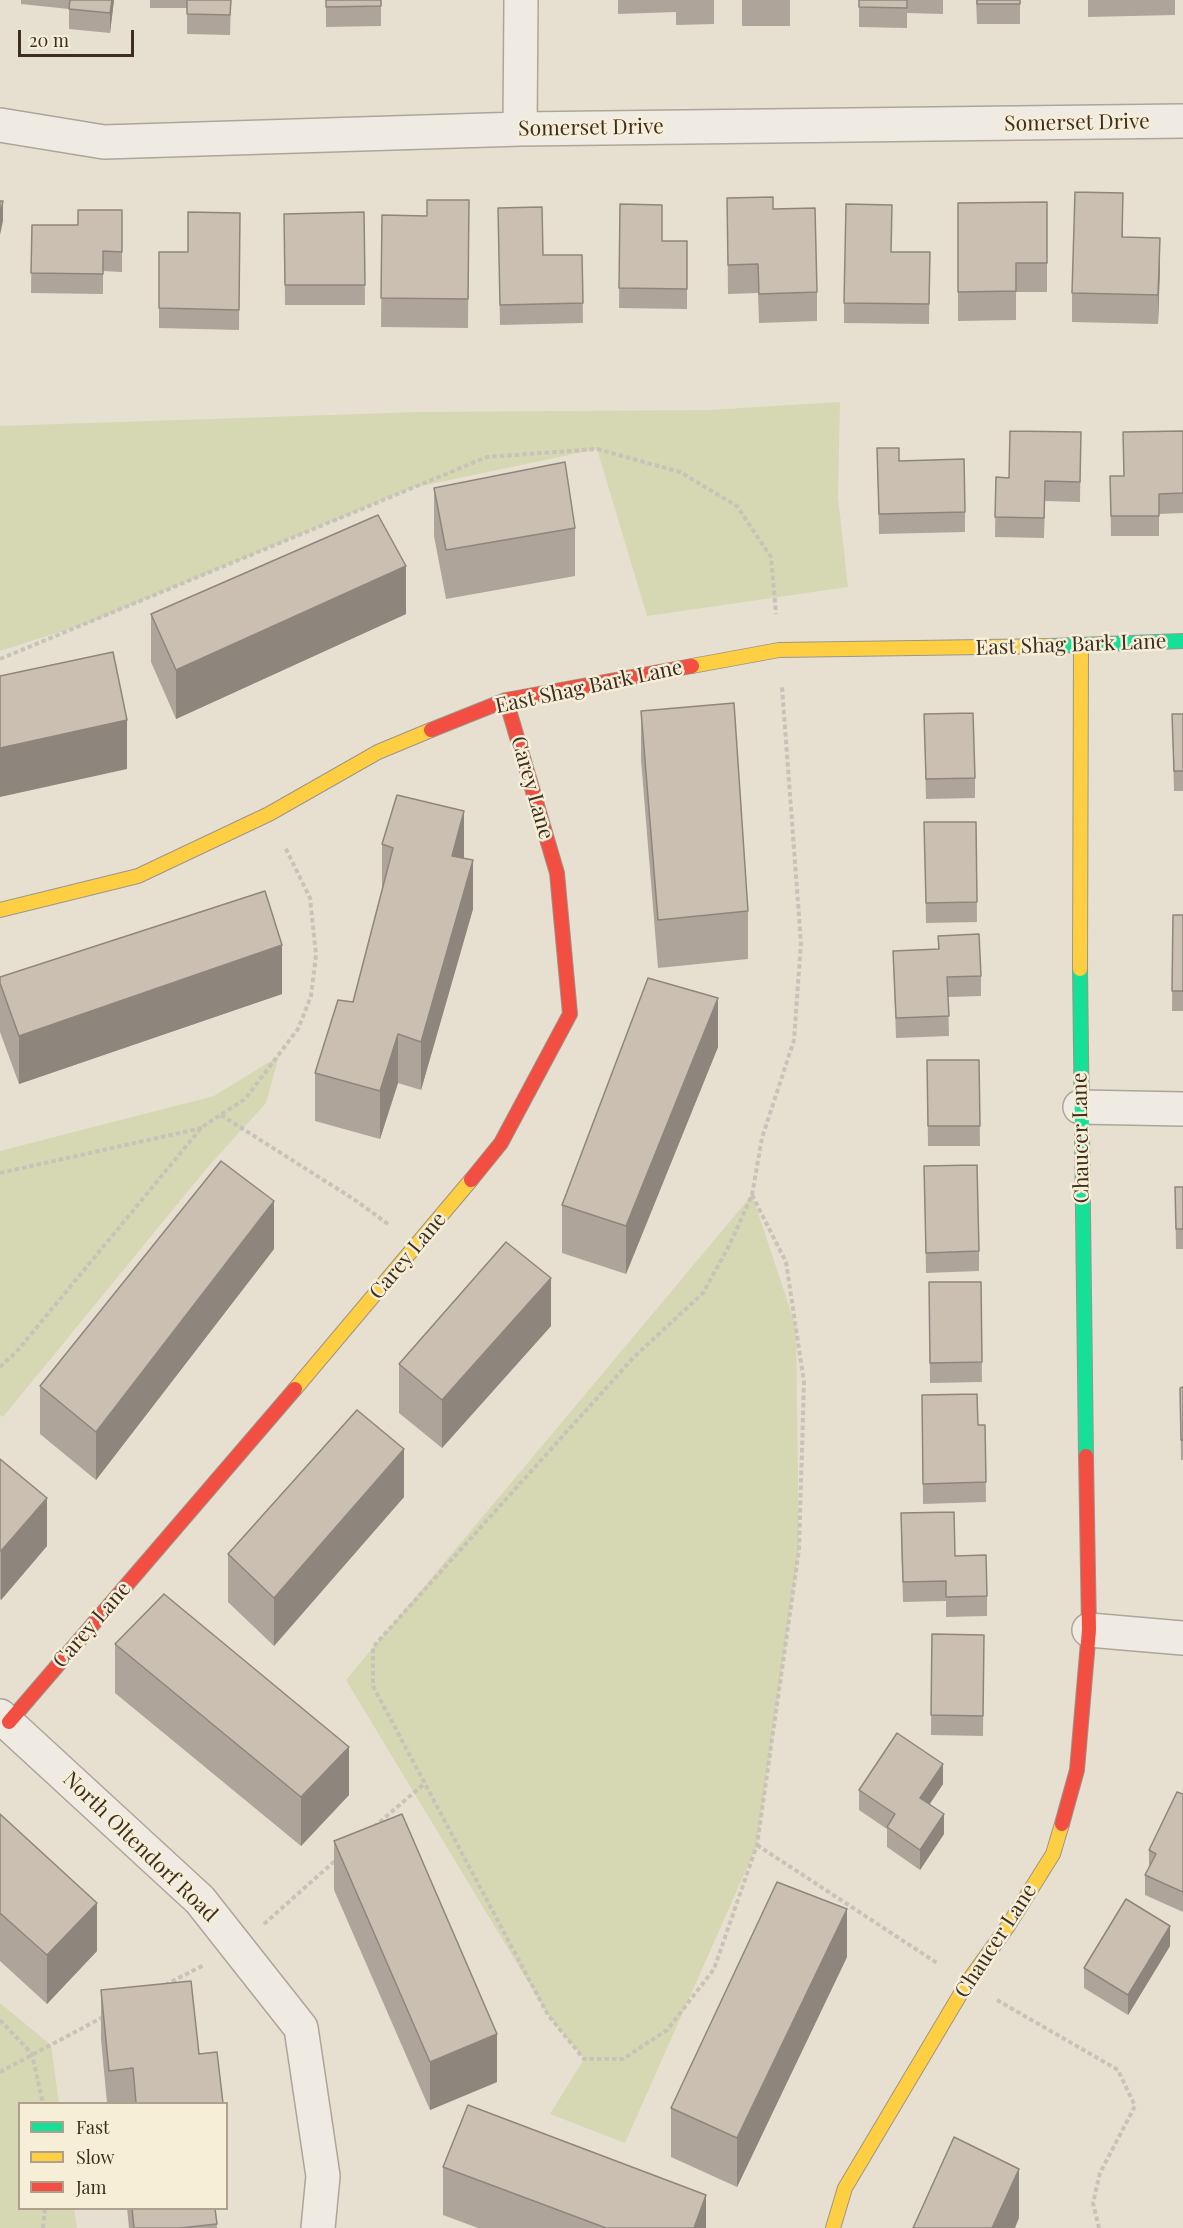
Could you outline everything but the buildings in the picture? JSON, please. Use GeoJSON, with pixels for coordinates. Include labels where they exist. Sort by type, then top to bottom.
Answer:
{"type":"FeatureCollection","features":[{"type":"Feature","properties":{"kind":"street"},"geometry":{"type":"LineString","coordinates":[[520,129],[521,0]]}},
{"type":"Feature","properties":{"kind":"street","name":"Somerset Drive"},"geometry":{"type":"LineString","coordinates":[[0,124],[104,142],[520,129],[1183,121]]}},
{"type":"Feature","properties":{"kind":"street","name":"East Shag Bark Lane"},"geometry":{"type":"LineString","coordinates":[[0,910],[138,876],[269,814],[378,752],[506,700],[779,651],[1081,646],[1183,641]]}},
{"type":"Feature","properties":{"kind":"street","name":"Chaucer Lane"},"geometry":{"type":"LineString","coordinates":[[833,2228],[845,2188],[968,1983],[1008,1926],[1053,1854],[1077,1770],[1089,1630],[1080,1107],[1081,646]]}},
{"type":"Feature","properties":{"kind":"street","name":"Carey Lane"},"geometry":{"type":"LineString","coordinates":[[4,1719],[417,1246],[501,1143],[570,1014],[556,873],[506,700]]}},
{"type":"Feature","properties":{"kind":"street"},"geometry":{"type":"LineString","coordinates":[[1080,1107],[1183,1108]]}},
{"type":"Feature","properties":{"kind":"street"},"geometry":{"type":"LineString","coordinates":[[1089,1630],[1183,1638]]}},
{"type":"Feature","properties":{"kind":"street","name":"North Oltendorf Road"},"geometry":{"type":"LineString","coordinates":[[4,1719],[201,1900],[301,2028],[323,2176],[318,2228]]}},
{"type":"Feature","properties":{"kind":"path"},"geometry":{"type":"LineString","coordinates":[[0,1367],[18,1350],[202,1127],[245,1099],[298,1029],[311,996],[316,955],[310,898],[269,814]]}},
{"type":"Feature","properties":{"kind":"path"},"geometry":{"type":"LineString","coordinates":[[221,1115],[355,1200],[417,1246]]}},
{"type":"Feature","properties":{"kind":"path"},"geometry":{"type":"LineString","coordinates":[[0,1173],[202,1127]]}},
{"type":"Feature","properties":{"kind":"path"},"geometry":{"type":"LineString","coordinates":[[752,1195],[786,1262],[804,1382],[799,1550],[757,1845],[714,1969],[667,2030],[623,2059],[584,2059],[548,2015],[373,1686],[373,1647],[634,1357],[703,1293],[729,1246],[752,1195]]}},
{"type":"Feature","properties":{"kind":"path"},"geometry":{"type":"LineString","coordinates":[[0,2020],[32,2054],[43,2102]]}},
{"type":"Feature","properties":{"kind":"path"},"geometry":{"type":"LineString","coordinates":[[43,2228],[45,2210]]}},
{"type":"Feature","properties":{"kind":"green space"},"geometry":{"type":"Polygon","coordinates":[[[840,402],[838,497],[848,587],[647,616],[597,449],[412,488],[88,623],[0,651],[0,426],[419,412],[709,410],[840,402]]]}},
{"type":"Feature","properties":{"kind":"green space"},"geometry":{"type":"Polygon","coordinates":[[[279,1056],[266,1103],[207,1168],[3,1417],[0,1415],[0,1151],[214,1096],[279,1056]]]}},
{"type":"Feature","properties":{"kind":"green space"},"geometry":{"type":"Polygon","coordinates":[[[752,1195],[796,1327],[799,1550],[757,1845],[625,2143],[550,2114],[584,2059],[548,2015],[346,1680],[752,1195]]]}},
{"type":"Feature","properties":{"kind":"green space"},"geometry":{"type":"Polygon","coordinates":[[[0,2003],[51,2045],[59,2102],[18,2102],[18,2210],[74,2210],[77,2228],[0,2228],[0,2003]]]}},
{"type":"Feature","properties":{"kind":"traffic: fast"},"geometry":{"type":"LineString","coordinates":[[1052,646],[1183,641]]}},
{"type":"Feature","properties":{"kind":"traffic: fast"},"geometry":{"type":"LineString","coordinates":[[1080,969],[1086,1456]]}},
{"type":"Feature","properties":{"kind":"traffic: slow"},"geometry":{"type":"LineString","coordinates":[[692,666],[779,650],[1052,646]]}},
{"type":"Feature","properties":{"kind":"traffic: slow"},"geometry":{"type":"LineString","coordinates":[[1080,969],[1081,646]]}},
{"type":"Feature","properties":{"kind":"traffic: slow"},"geometry":{"type":"LineString","coordinates":[[0,910],[138,876],[269,814],[378,752],[431,730]]}},
{"type":"Feature","properties":{"kind":"traffic: slow"},"geometry":{"type":"LineString","coordinates":[[295,1389],[471,1180]]}},
{"type":"Feature","properties":{"kind":"traffic: slow"},"geometry":{"type":"LineString","coordinates":[[833,2228],[845,2188],[967,1983],[1008,1926],[1053,1854],[1062,1824]]}},
{"type":"Feature","properties":{"kind":"traffic: jam"},"geometry":{"type":"LineString","coordinates":[[431,730],[506,700],[692,666]]}},
{"type":"Feature","properties":{"kind":"traffic: jam"},"geometry":{"type":"LineString","coordinates":[[471,1180],[501,1143],[570,1014],[557,873],[506,700]]}},
{"type":"Feature","properties":{"kind":"traffic: jam"},"geometry":{"type":"LineString","coordinates":[[9,1722],[295,1389]]}},
{"type":"Feature","properties":{"kind":"traffic: jam"},"geometry":{"type":"LineString","coordinates":[[1062,1824],[1077,1770],[1089,1630],[1086,1456]]}}]}
